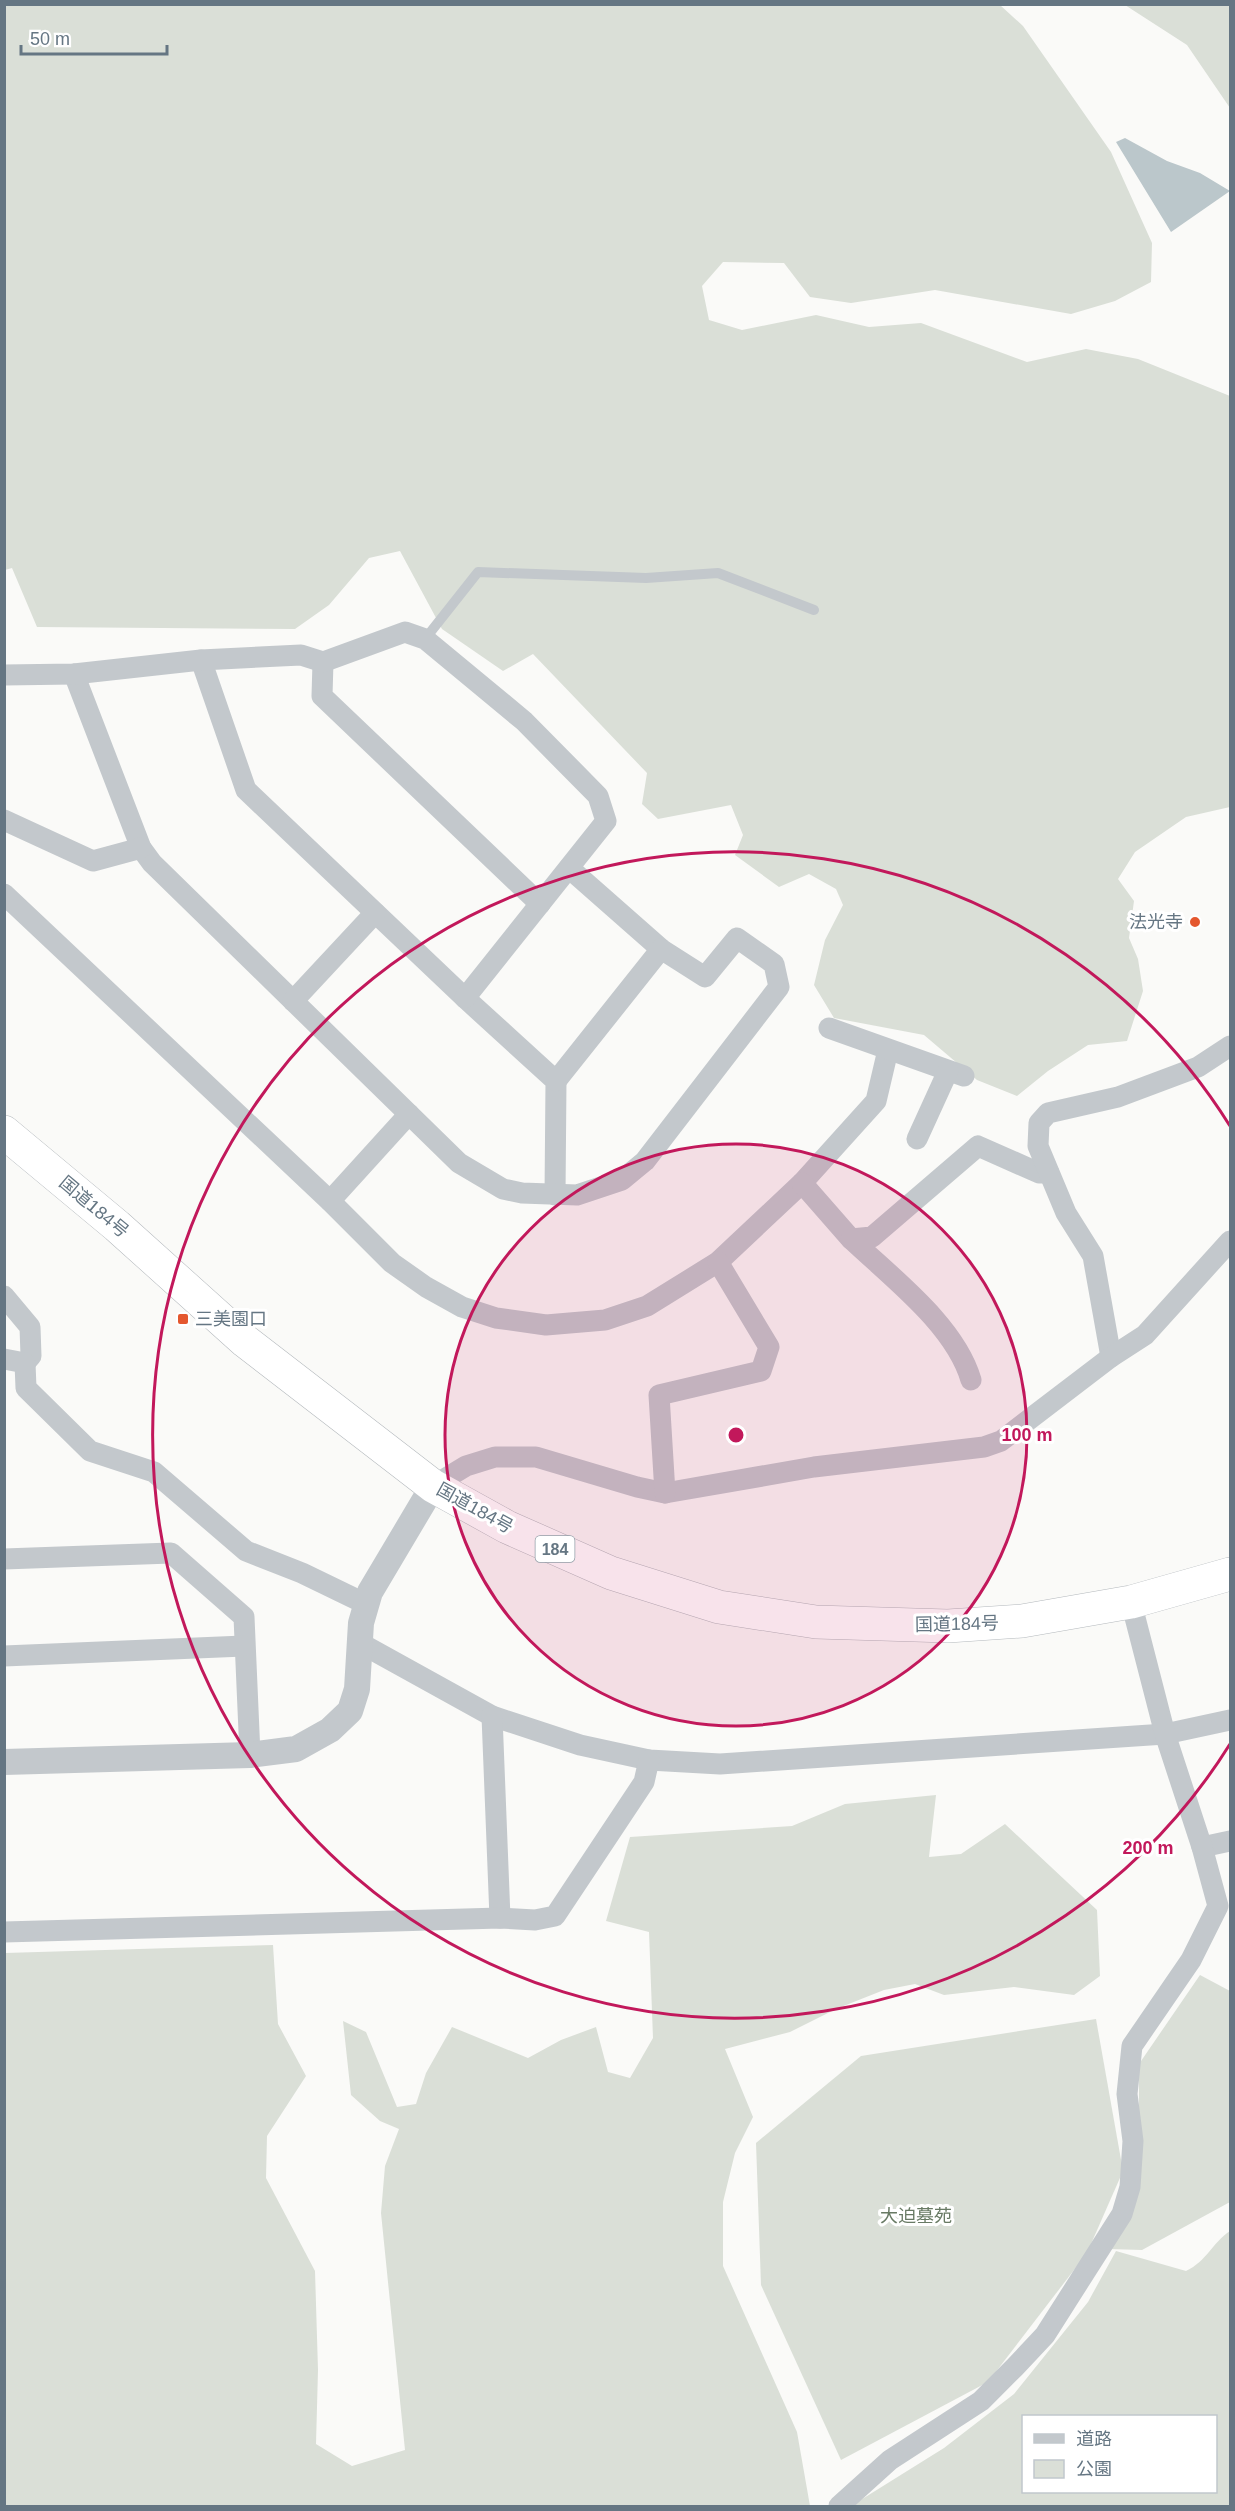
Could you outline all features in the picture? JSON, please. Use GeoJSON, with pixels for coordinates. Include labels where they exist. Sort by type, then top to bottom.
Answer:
{"type":"FeatureCollection","features":[{"type":"Feature","properties":{"kind":"highway","name":"国道184号"},"geometry":{"type":"LineString","coordinates":[[4,1132],[117,1226],[244,1341],[433,1486],[507,1527],[611,1573],[719,1607],[816,1622],[948,1626],[1022,1621],[1131,1602],[1230,1574]]}},
{"type":"Feature","properties":{"kind":"street"},"geometry":{"type":"LineString","coordinates":[[4,675],[74,674],[201,660],[301,655],[323,662],[405,632],[424,639],[524,721],[598,796],[606,821],[465,998]]}},
{"type":"Feature","properties":{"kind":"street"},"geometry":{"type":"LineString","coordinates":[[201,660],[246,790],[556,1081]]}},
{"type":"Feature","properties":{"kind":"street"},"geometry":{"type":"LineString","coordinates":[[323,662],[322,696],[540,904]]}},
{"type":"Feature","properties":{"kind":"street"},"geometry":{"type":"LineString","coordinates":[[74,674],[141,848],[152,863],[459,1163],[503,1189],[577,1196],[621,1180],[645,1161],[779,987],[774,964],[737,938],[705,977],[661,950],[569,868]]}},
{"type":"Feature","properties":{"kind":"street"},"geometry":{"type":"LineString","coordinates":[[4,820],[93,861],[141,848]]}},
{"type":"Feature","properties":{"kind":"street"},"geometry":{"type":"LineString","coordinates":[[4,894],[400,1269],[462,1307],[496,1318],[546,1325],[605,1320],[647,1306],[718,1262],[802,1182],[876,1101],[888,1050]]}},
{"type":"Feature","properties":{"kind":"street"},"geometry":{"type":"LineString","coordinates":[[293,1001],[375,913]]}},
{"type":"Feature","properties":{"kind":"street"},"geometry":{"type":"LineString","coordinates":[[555,1195],[556,1081],[661,950]]}},
{"type":"Feature","properties":{"kind":"street"},"geometry":{"type":"LineString","coordinates":[[829,1028],[956,1073],[917,1139]]}},
{"type":"Feature","properties":{"kind":"street"},"geometry":{"type":"LineString","coordinates":[[1111,1357],[1093,1256],[1066,1213],[1049,1173],[1038,1146],[1039,1124],[1048,1113],[1118,1097],[1198,1067],[1230,1046]]}},
{"type":"Feature","properties":{"kind":"street"},"geometry":{"type":"LineString","coordinates":[[330,1202],[409,1114]]}},
{"type":"Feature","properties":{"kind":"street"},"geometry":{"type":"LineString","coordinates":[[851,1239],[872,1237],[978,1146],[1039,1173],[1049,1173]]}},
{"type":"Feature","properties":{"kind":"street"},"geometry":{"type":"LineString","coordinates":[[802,1182],[851,1239],[934,1318],[966,1364],[971,1380]]}},
{"type":"Feature","properties":{"kind":"street"},"geometry":{"type":"LineString","coordinates":[[4,1762],[250,1755],[296,1749],[330,1730],[350,1711],[357,1689],[361,1623],[370,1592],[433,1486],[466,1466],[495,1457],[536,1457],[637,1487],[665,1492],[814,1467],[984,1447],[1001,1441],[1111,1357],[1145,1335],[1230,1240]]}},
{"type":"Feature","properties":{"kind":"street"},"geometry":{"type":"LineString","coordinates":[[665,1492],[659,1395],[761,1371],[769,1347],[718,1262]]}},
{"type":"Feature","properties":{"kind":"street"},"geometry":{"type":"LineString","coordinates":[[4,1296],[30,1327],[31,1356],[25,1363],[26,1388],[90,1451],[154,1472],[246,1551],[302,1573],[366,1604]]}},
{"type":"Feature","properties":{"kind":"street"},"geometry":{"type":"LineString","coordinates":[[4,1359],[25,1363]]}},
{"type":"Feature","properties":{"kind":"street"},"geometry":{"type":"LineString","coordinates":[[4,1559],[171,1553],[244,1617],[250,1755]]}},
{"type":"Feature","properties":{"kind":"street"},"geometry":{"type":"LineString","coordinates":[[839,2506],[890,2460],[981,2402],[1015,2367],[1045,2335],[1122,2214],[1130,2187],[1132,2141],[1127,2094],[1132,2046],[1191,1960],[1218,1906],[1202,1847],[1165,1734],[1131,1602]]}},
{"type":"Feature","properties":{"kind":"street"},"geometry":{"type":"LineString","coordinates":[[360,1643],[492,1716],[580,1745],[649,1760],[720,1764],[1165,1734],[1230,1720]]}},
{"type":"Feature","properties":{"kind":"street"},"geometry":{"type":"LineString","coordinates":[[4,1656],[244,1646]]}},
{"type":"Feature","properties":{"kind":"street"},"geometry":{"type":"LineString","coordinates":[[492,1716],[501,1918]]}},
{"type":"Feature","properties":{"kind":"street"},"geometry":{"type":"LineString","coordinates":[[4,1932],[501,1918],[536,1920],[555,1916],[644,1782],[649,1760]]}},
{"type":"Feature","properties":{"kind":"street"},"geometry":{"type":"LineString","coordinates":[[1202,1847],[1230,1841]]}},
{"type":"Feature","properties":{"kind":"lane"},"geometry":{"type":"LineString","coordinates":[[424,639],[478,572],[646,578],[718,573],[814,610]]}},
{"type":"Feature","properties":{"kind":"green space"},"geometry":{"type":"Polygon","coordinates":[[[5,5],[1000,5],[1023,26],[1111,152],[1152,243],[1151,282],[1115,301],[1071,314],[935,290],[851,303],[810,297],[784,263],[723,262],[702,286],[709,320],[742,330],[816,315],[869,327],[921,323],[1027,362],[1086,349],[1138,359],[1230,396],[1230,807],[1186,817],[1135,852],[1118,879],[1134,901],[1129,938],[1138,959],[1143,991],[1127,1041],[1088,1045],[1048,1071],[1017,1096],[977,1080],[924,1035],[834,1018],[814,985],[825,940],[843,905],[836,889],[809,874],[779,887],[735,855],[743,835],[731,805],[658,819],[642,804],[647,773],[533,654],[503,671],[442,629],[400,551],[369,558],[329,605],[295,629],[37,627],[12,568],[5,570],[5,5]]]}},
{"type":"Feature","properties":{"kind":"green space"},"geometry":{"type":"Polygon","coordinates":[[[1125,5],[1230,5],[1230,108],[1187,45],[1125,5]]]}},
{"type":"Feature","properties":{"kind":"green space"},"geometry":{"type":"Polygon","coordinates":[[[936,1795],[929,1857],[961,1854],[1005,1824],[1097,1910],[1100,1976],[1074,1995],[1014,1987],[944,1995],[915,1984],[884,1990],[836,2009],[790,2032],[725,2049],[753,2117],[735,2153],[723,2202],[723,2266],[797,2432],[810,2506],[5,2506],[5,1953],[273,1945],[278,2024],[306,2076],[267,2136],[266,2178],[315,2271],[318,2370],[316,2444],[352,2466],[405,2450],[381,2213],[385,2166],[399,2129],[380,2121],[351,2095],[343,2021],[366,2032],[397,2107],[416,2104],[426,2073],[452,2027],[528,2058],[561,2040],[596,2027],[608,2072],[630,2078],[653,2038],[649,1932],[606,1921],[630,1837],[792,1826],[845,1804],[936,1795]]]}},
{"type":"Feature","properties":{"kind":"green space"},"geometry":{"type":"Polygon","coordinates":[[[1200,1975],[1230,1991],[1230,2202],[1142,2250],[1108,2249],[1139,2133],[1139,2064],[1200,1975]]]}},
{"type":"Feature","properties":{"kind":"green space","name":"大迫墓苑"},"geometry":{"type":"Polygon","coordinates":[[[1096,2019],[1123,2171],[1087,2253],[988,2382],[841,2460],[761,2285],[756,2143],[861,2056],[1096,2019]]]}},
{"type":"Feature","properties":{"kind":"green space"},"geometry":{"type":"Polygon","coordinates":[[[1230,2231],[1230,2506],[851,2506],[944,2448],[1014,2394],[1088,2302],[1116,2251],[1186,2271],[1199,2262],[1230,2231]]]}},
{"type":"Feature","properties":{"kind":"shaded area"},"geometry":{"type":"Polygon","coordinates":[[[1125,138],[1167,161],[1200,173],[1230,191],[1171,232],[1116,142],[1125,138]]]}},
{"type":"Feature","properties":{"kind":"place","name":"法光寺"},"geometry":{"type":"Point","coordinates":[1195,922]}},
{"type":"Feature","properties":{"kind":"place","name":"三美園口"},"geometry":{"type":"Point","coordinates":[183,1319]}}]}
